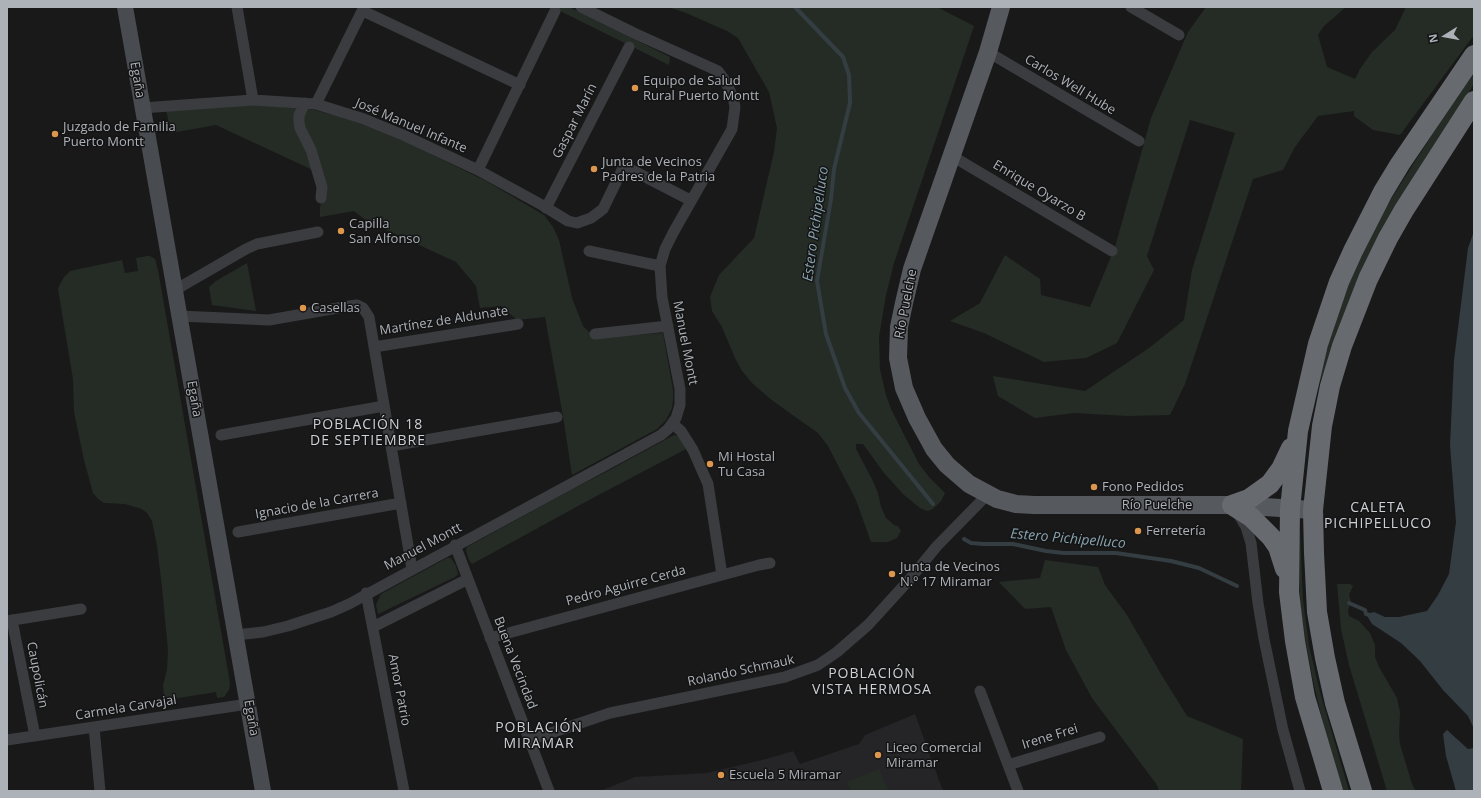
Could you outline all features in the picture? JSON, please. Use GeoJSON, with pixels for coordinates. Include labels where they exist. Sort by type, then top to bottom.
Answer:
{"type":"FeatureCollection","features":[{"type":"Feature","properties":{"kind":"highway"},"geometry":{"type":"LineString","coordinates":[[1333,791],[1310,716],[1302,684],[1292,625],[1288,581],[1290,509],[1298,431],[1318,344],[1328,312],[1353,251],[1383,192],[1400,164],[1474,55]]}},
{"type":"Feature","properties":{"kind":"highway"},"geometry":{"type":"LineString","coordinates":[[1362,791],[1335,703],[1322,644],[1317,612],[1313,510],[1319,447],[1325,408],[1335,369],[1358,301],[1378,257],[1396,224],[1474,101]]}},
{"type":"Feature","properties":{"kind":"highway"},"geometry":{"type":"LineString","coordinates":[[1232,505],[1249,499],[1272,481],[1287,459],[1298,431]]}},
{"type":"Feature","properties":{"kind":"highway"},"geometry":{"type":"LineString","coordinates":[[1232,505],[1251,517],[1271,537],[1278,548],[1288,581]]}},
{"type":"Feature","properties":{"kind":"main road","name":"Egaña"},"geometry":{"type":"LineString","coordinates":[[125,7],[263,791]]}},
{"type":"Feature","properties":{"kind":"main road","name":"Río Puelche"},"geometry":{"type":"LineString","coordinates":[[1001,7],[988,52],[908,285],[900,327],[898,348],[899,368],[909,401],[925,434],[940,458],[954,472],[969,484],[987,495],[1006,502],[1034,505],[1232,505],[1313,510]]}},
{"type":"Feature","properties":{"kind":"street"},"geometry":{"type":"LineString","coordinates":[[237,7],[253,100]]}},
{"type":"Feature","properties":{"kind":"street","name":"Manuel Montt"},"geometry":{"type":"LineString","coordinates":[[236,635],[263,632],[312,619],[330,612],[563,489],[661,435],[673,424],[678,412],[680,389],[662,297],[660,266],[665,249],[690,200],[732,128],[735,108],[733,97],[729,87],[718,71],[581,7]]}},
{"type":"Feature","properties":{"kind":"street"},"geometry":{"type":"LineString","coordinates":[[1131,7],[1179,35]]}},
{"type":"Feature","properties":{"kind":"street"},"geometry":{"type":"LineString","coordinates":[[321,198],[322,187],[311,150],[303,136],[299,122],[299,115],[310,104],[364,9],[520,85]]}},
{"type":"Feature","properties":{"kind":"street"},"geometry":{"type":"LineString","coordinates":[[478,170],[555,11]]}},
{"type":"Feature","properties":{"kind":"street","name":"Gaspar Marín"},"geometry":{"type":"LineString","coordinates":[[546,208],[629,47]]}},
{"type":"Feature","properties":{"kind":"street","name":"Carlos Well Hube"},"geometry":{"type":"LineString","coordinates":[[988,52],[1139,141]]}},
{"type":"Feature","properties":{"kind":"street","name":"José Manuel Infante"},"geometry":{"type":"LineString","coordinates":[[142,108],[253,100],[310,104],[364,119],[478,170],[568,221],[577,223],[591,218],[603,209],[624,166],[690,200]]}},
{"type":"Feature","properties":{"kind":"street","name":"Enrique Oyarzo B"},"geometry":{"type":"LineString","coordinates":[[952,156],[1112,251]]}},
{"type":"Feature","properties":{"kind":"street"},"geometry":{"type":"LineString","coordinates":[[175,290],[257,244],[318,232]]}},
{"type":"Feature","properties":{"kind":"street"},"geometry":{"type":"LineString","coordinates":[[589,251],[660,266]]}},
{"type":"Feature","properties":{"kind":"street","name":"Martínez de Aldunate"},"geometry":{"type":"LineString","coordinates":[[179,316],[269,320],[357,305],[363,308],[368,317],[374,347],[518,324]]}},
{"type":"Feature","properties":{"kind":"street"},"geometry":{"type":"LineString","coordinates":[[595,334],[668,326]]}},
{"type":"Feature","properties":{"kind":"street"},"geometry":{"type":"LineString","coordinates":[[374,347],[412,569]]}},
{"type":"Feature","properties":{"kind":"street"},"geometry":{"type":"LineString","coordinates":[[221,434],[384,406]]}},
{"type":"Feature","properties":{"kind":"street"},"geometry":{"type":"LineString","coordinates":[[391,446],[557,417]]}},
{"type":"Feature","properties":{"kind":"street"},"geometry":{"type":"LineString","coordinates":[[673,424],[681,431],[693,450],[708,484],[722,575]]}},
{"type":"Feature","properties":{"kind":"street","name":"Rolando Schmauk"},"geometry":{"type":"LineString","coordinates":[[530,740],[610,713],[785,677],[818,665],[837,652],[868,625],[904,586],[937,546],[987,495]]}},
{"type":"Feature","properties":{"kind":"street","name":"Ignacio de la Carrera"},"geometry":{"type":"LineString","coordinates":[[238,532],[400,503]]}},
{"type":"Feature","properties":{"kind":"street"},"geometry":{"type":"LineString","coordinates":[[1232,505],[1246,527],[1250,543],[1264,639],[1283,730],[1300,791]]}},
{"type":"Feature","properties":{"kind":"street","name":"Buena Vecindad"},"geometry":{"type":"LineString","coordinates":[[455,545],[549,791]]}},
{"type":"Feature","properties":{"kind":"street","name":"Pedro Aguirre Cerda"},"geometry":{"type":"LineString","coordinates":[[490,638],[722,575],[770,564]]}},
{"type":"Feature","properties":{"kind":"street"},"geometry":{"type":"LineString","coordinates":[[373,627],[468,579]]}},
{"type":"Feature","properties":{"kind":"street","name":"Amor Patrio"},"geometry":{"type":"LineString","coordinates":[[366,593],[404,791]]}},
{"type":"Feature","properties":{"kind":"street","name":"Caupolicán"},"geometry":{"type":"LineString","coordinates":[[35,736],[9,621],[81,609]]}},
{"type":"Feature","properties":{"kind":"street"},"geometry":{"type":"LineString","coordinates":[[980,691],[1018,791]]}},
{"type":"Feature","properties":{"kind":"street","name":"Carmela Carvajal"},"geometry":{"type":"LineString","coordinates":[[7,740],[248,704]]}},
{"type":"Feature","properties":{"kind":"street"},"geometry":{"type":"LineString","coordinates":[[94,727],[100,791]]}},
{"type":"Feature","properties":{"kind":"street","name":"Irene Frei"},"geometry":{"type":"LineString","coordinates":[[1008,764],[1100,737]]}},
{"type":"Feature","properties":{"kind":"shaded area"},"geometry":{"type":"Polygon","coordinates":[[[552,7],[569,7],[670,57],[669,65],[552,7]]]}},
{"type":"Feature","properties":{"kind":"shaded area"},"geometry":{"type":"Polygon","coordinates":[[[668,7],[937,7],[974,26],[894,263],[886,295],[879,337],[880,370],[891,409],[919,464],[929,477],[945,493],[941,501],[933,509],[927,511],[920,508],[904,495],[884,473],[863,444],[856,444],[856,449],[878,493],[881,507],[886,518],[894,525],[898,526],[901,531],[897,538],[888,542],[871,542],[856,500],[828,446],[818,433],[773,401],[753,384],[742,371],[722,327],[712,311],[710,297],[719,275],[754,238],[774,152],[777,128],[769,92],[738,38],[727,31],[686,13],[668,7]]]}},
{"type":"Feature","properties":{"kind":"shaded area"},"geometry":{"type":"Polygon","coordinates":[[[1206,7],[1346,7],[1324,26],[1318,35],[1327,67],[1355,79],[1372,52],[1395,30],[1406,7],[1474,7],[1474,35],[1400,135],[1373,130],[1354,116],[1354,111],[1318,116],[1295,147],[1283,170],[1253,179],[1185,384],[1170,415],[1128,416],[1074,413],[1035,418],[998,396],[993,376],[1085,391],[1149,348],[1184,320],[1192,270],[1235,133],[1190,120],[1147,256],[1154,270],[1117,343],[1086,358],[1044,362],[984,333],[950,321],[980,303],[1005,255],[1040,279],[1041,295],[1090,307],[1115,247],[1151,118],[1188,32],[1206,7]]]}},
{"type":"Feature","properties":{"kind":"shaded area"},"geometry":{"type":"Polygon","coordinates":[[[1474,73],[1474,83],[1329,359],[1318,387],[1311,415],[1322,357],[1353,271],[1386,207],[1453,102],[1474,73]]]}},
{"type":"Feature","properties":{"kind":"shaded area"},"geometry":{"type":"Polygon","coordinates":[[[262,105],[314,110],[377,129],[486,181],[544,215],[553,227],[559,240],[572,298],[583,326],[595,338],[663,333],[673,390],[672,408],[666,420],[657,429],[572,475],[545,317],[517,320],[501,306],[480,308],[476,286],[456,262],[367,221],[354,211],[320,217],[320,207],[323,199],[319,173],[216,125],[171,133],[166,110],[215,106],[262,105]]]}},
{"type":"Feature","properties":{"kind":"shaded area"},"geometry":{"type":"Polygon","coordinates":[[[1474,231],[1474,729],[1468,716],[1443,690],[1420,661],[1401,643],[1372,624],[1366,614],[1374,612],[1385,617],[1399,617],[1427,611],[1438,595],[1449,574],[1456,522],[1450,445],[1454,360],[1468,248],[1474,231]]]}},
{"type":"Feature","properties":{"kind":"shaded area"},"geometry":{"type":"Polygon","coordinates":[[[147,256],[155,259],[158,270],[229,677],[229,690],[224,697],[217,698],[216,692],[166,700],[164,697],[163,685],[167,670],[168,650],[157,546],[152,521],[147,513],[142,509],[125,504],[104,503],[93,493],[84,460],[74,412],[73,379],[58,289],[60,284],[70,271],[122,260],[125,273],[138,271],[136,258],[147,256]]]}},
{"type":"Feature","properties":{"kind":"shaded area"},"geometry":{"type":"Polygon","coordinates":[[[247,263],[256,311],[212,305],[209,287],[216,281],[247,263]]]}},
{"type":"Feature","properties":{"kind":"shaded area"},"geometry":{"type":"Polygon","coordinates":[[[674,435],[679,436],[686,449],[472,564],[469,560],[466,551],[467,547],[674,435]]]}},
{"type":"Feature","properties":{"kind":"shaded area"},"geometry":{"type":"Polygon","coordinates":[[[1299,530],[1303,599],[1309,646],[1320,692],[1349,791],[1343,791],[1325,732],[1312,676],[1300,604],[1299,530]]]}},
{"type":"Feature","properties":{"kind":"shaded area"},"geometry":{"type":"Polygon","coordinates":[[[447,558],[451,558],[456,566],[458,574],[455,577],[378,614],[376,605],[381,594],[447,558]]]}},
{"type":"Feature","properties":{"kind":"shaded area"},"geometry":{"type":"Polygon","coordinates":[[[1045,560],[1098,567],[1105,585],[1127,615],[1187,716],[1243,739],[1241,791],[1159,791],[1157,785],[1092,698],[1066,650],[1051,607],[1025,609],[999,582],[1040,578],[1045,560]]]}},
{"type":"Feature","properties":{"kind":"shaded area"},"geometry":{"type":"Polygon","coordinates":[[[1337,584],[1350,584],[1353,586],[1349,595],[1351,601],[1348,610],[1349,616],[1359,621],[1370,633],[1375,645],[1375,657],[1379,667],[1397,698],[1400,712],[1400,744],[1412,784],[1416,791],[1387,791],[1349,665],[1341,629],[1337,584]]]}},
{"type":"Feature","properties":{"kind":"shaded area","name":"Liceo Comercial Miramar"},"geometry":{"type":"Polygon","coordinates":[[[915,714],[943,791],[600,791],[635,777],[707,773],[793,751],[800,764],[859,744],[865,735],[915,714]]]}},
{"type":"Feature","properties":{"kind":"shaded area"},"geometry":{"type":"Polygon","coordinates":[[[1447,730],[1468,749],[1474,748],[1474,791],[1456,791],[1446,756],[1443,734],[1447,730]]]}},
{"type":"Feature","properties":{"kind":"shaded area"},"geometry":{"type":"Polygon","coordinates":[[[879,769],[888,791],[851,791],[847,782],[879,769]]]}},
{"type":"Feature","properties":{"kind":"waterway","name":"Estero Pichipelluco"},"geometry":{"type":"LineString","coordinates":[[795,7],[843,57],[849,75],[850,103],[834,169],[831,199],[817,281],[826,334],[845,388],[859,413],[933,504]]}},
{"type":"Feature","properties":{"kind":"waterway","name":"Estero Pichipelluco"},"geometry":{"type":"LineString","coordinates":[[964,539],[971,543],[1013,544],[1064,553],[1116,553],[1171,561],[1199,568],[1237,586]]}},
{"type":"Feature","properties":{"kind":"waterway","name":"Estero Pichipelluco"},"geometry":{"type":"LineString","coordinates":[[1349,603],[1365,610],[1366,614],[1370,615]]}},
{"type":"Feature","properties":{"kind":"place","name":"Equipo de Salud Rural Puerto Montt"},"geometry":{"type":"Point","coordinates":[635,88]}},
{"type":"Feature","properties":{"kind":"place","name":"Juzgado de Familia Puerto Montt"},"geometry":{"type":"Point","coordinates":[55,134]}},
{"type":"Feature","properties":{"kind":"place","name":"Junta de Vecinos Padres de la Patria"},"geometry":{"type":"Point","coordinates":[594,169]}},
{"type":"Feature","properties":{"kind":"place","name":"Capilla San Alfonso"},"geometry":{"type":"Point","coordinates":[341,231]}},
{"type":"Feature","properties":{"kind":"place","name":"Casellas"},"geometry":{"type":"Point","coordinates":[303,308]}},
{"type":"Feature","properties":{"kind":"place","name":"Mi Hostal Tu Casa"},"geometry":{"type":"Point","coordinates":[710,464]}},
{"type":"Feature","properties":{"kind":"place","name":"Fono Pedidos"},"geometry":{"type":"Point","coordinates":[1094,487]}},
{"type":"Feature","properties":{"kind":"place","name":"Ferretería"},"geometry":{"type":"Point","coordinates":[1138,531]}},
{"type":"Feature","properties":{"kind":"place","name":"Junta de Vecinos N.º 17 Miramar"},"geometry":{"type":"Point","coordinates":[892,574]}},
{"type":"Feature","properties":{"kind":"place","name":"Liceo Comercial Miramar"},"geometry":{"type":"Point","coordinates":[878,755]}},
{"type":"Feature","properties":{"kind":"place","name":"Escuela 5 Miramar"},"geometry":{"type":"Point","coordinates":[721,775]}},
{"type":"Feature","properties":{"kind":"district","name":"POBLACIÓN 18 DE SEPTIEMBRE"},"geometry":{"type":"Point","coordinates":[368,434]}},
{"type":"Feature","properties":{"kind":"district","name":"CALETA PICHIPELLUCO"},"geometry":{"type":"Point","coordinates":[1378,516]}},
{"type":"Feature","properties":{"kind":"district","name":"POBLACIÓN VISTA HERMOSA"},"geometry":{"type":"Point","coordinates":[872,682]}},
{"type":"Feature","properties":{"kind":"district","name":"POBLACIÓN MIRAMAR"},"geometry":{"type":"Point","coordinates":[539,736]}}]}
